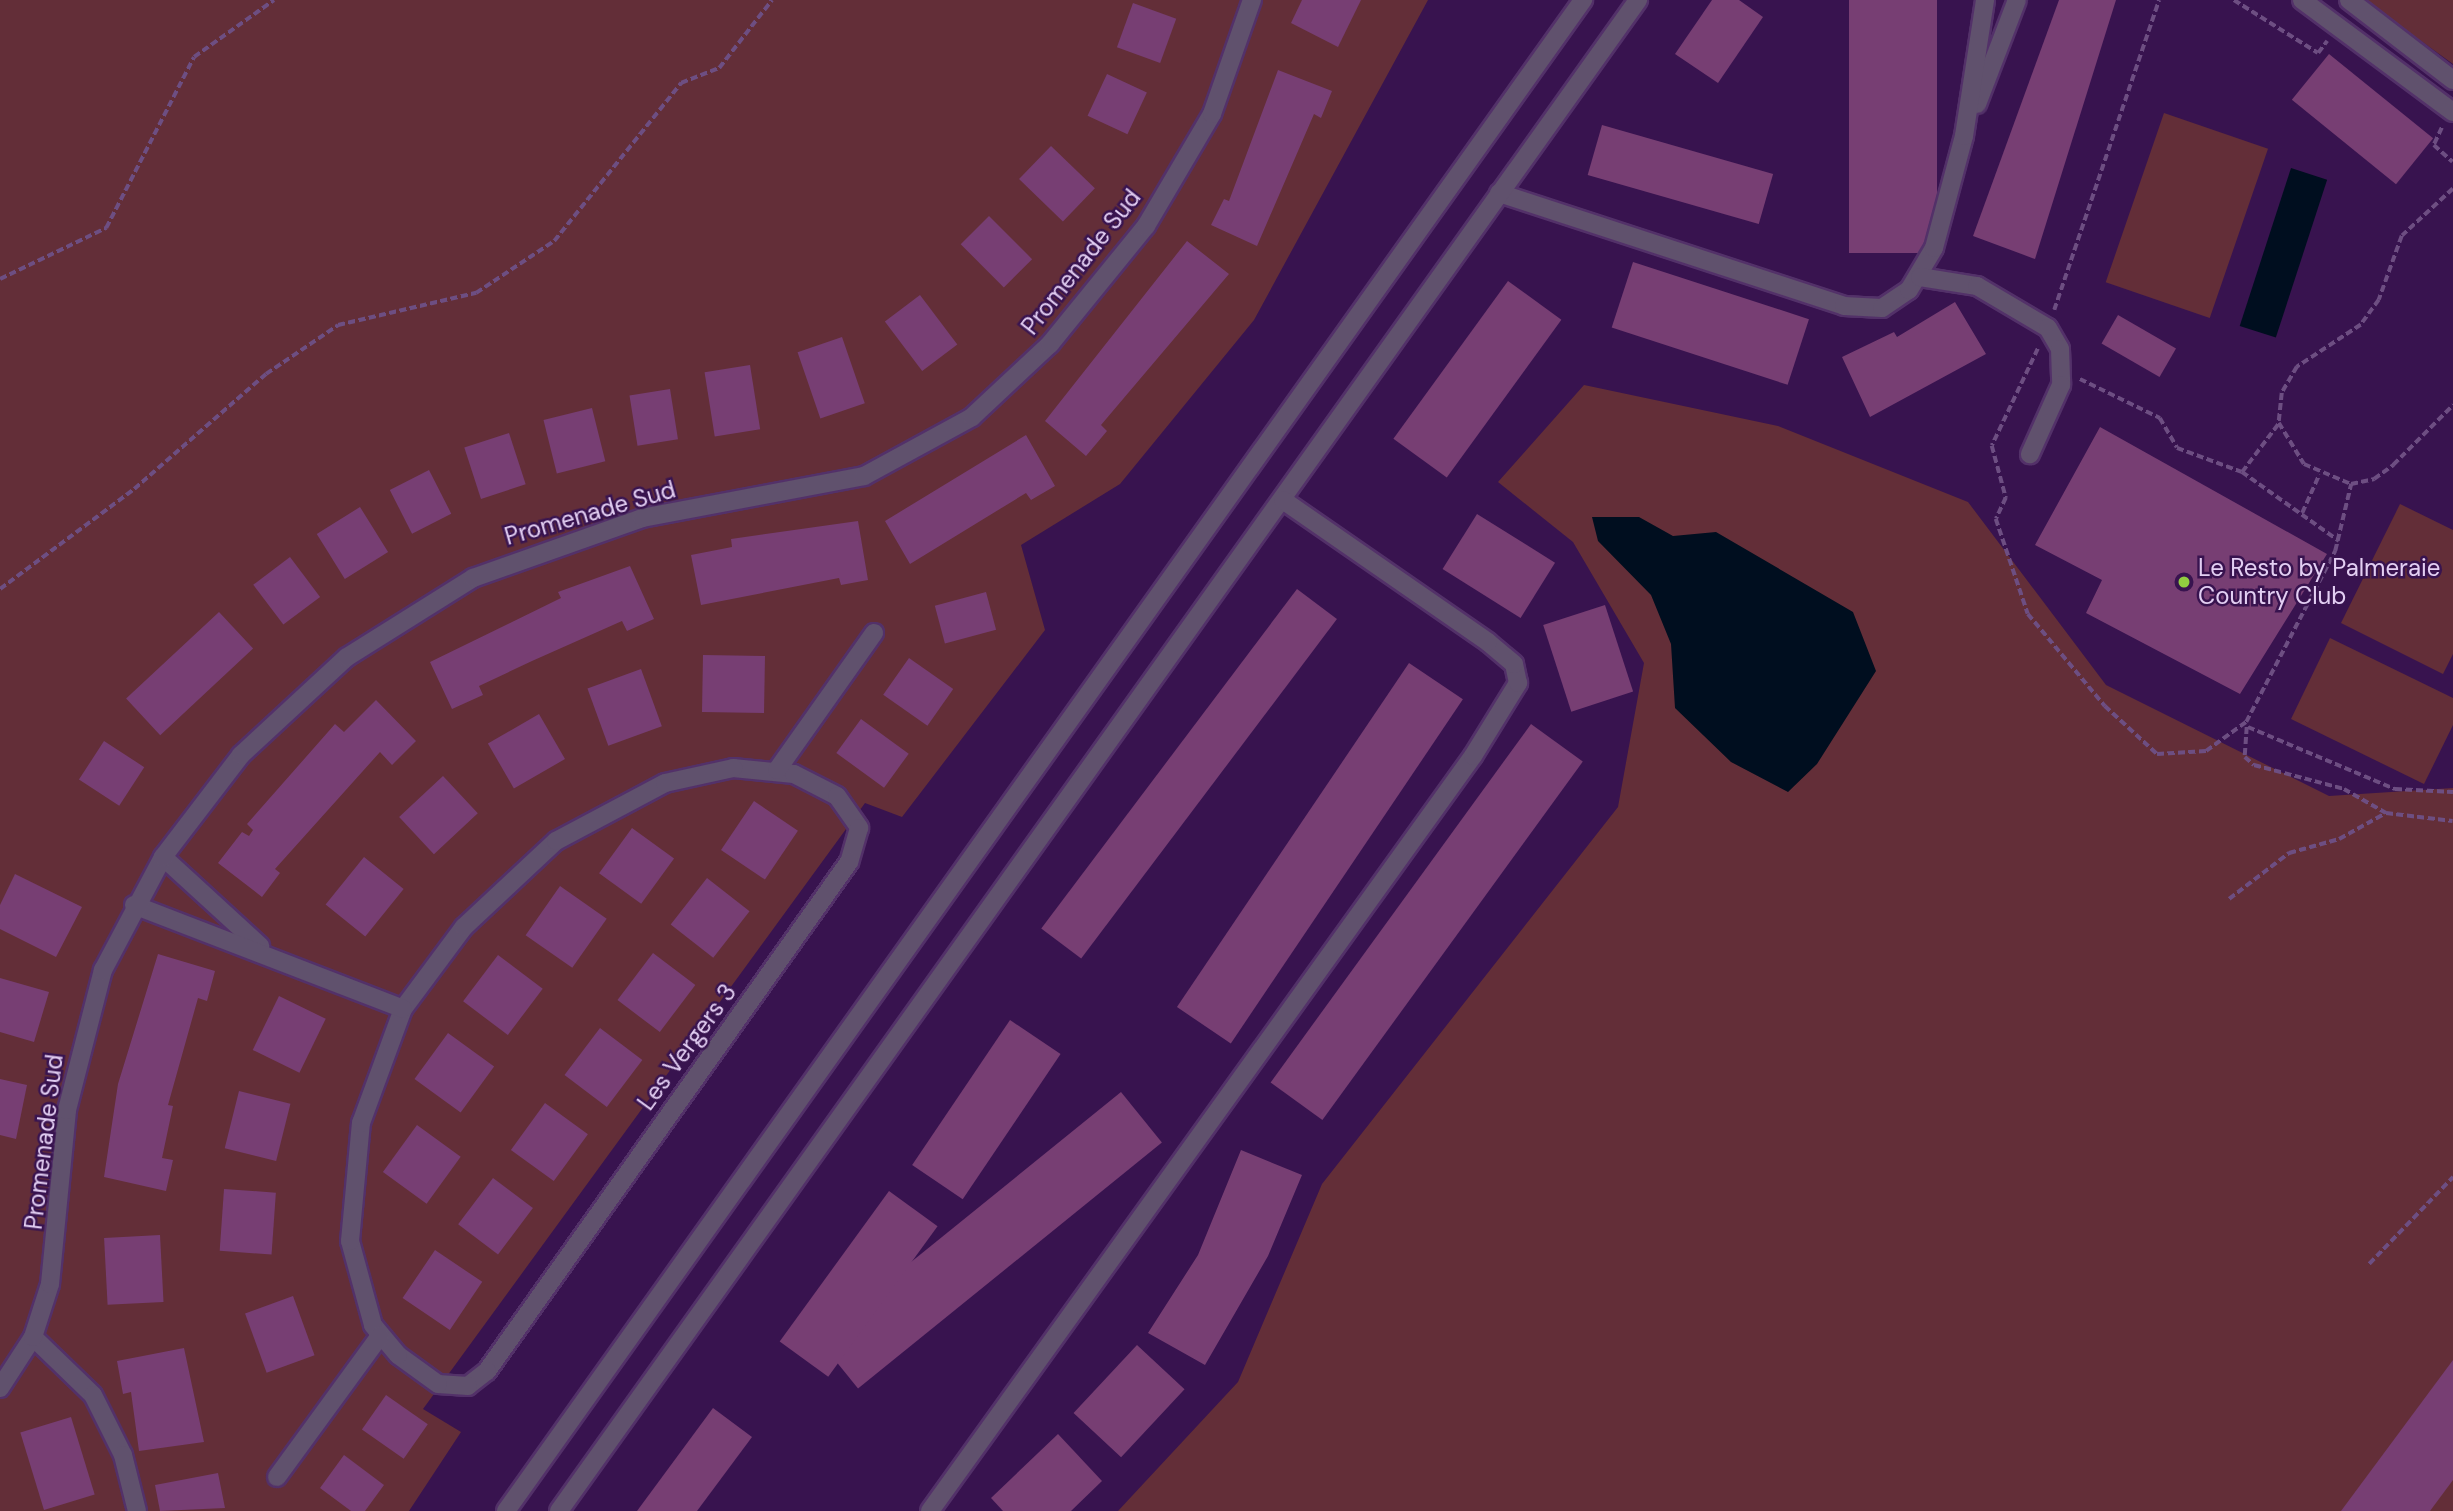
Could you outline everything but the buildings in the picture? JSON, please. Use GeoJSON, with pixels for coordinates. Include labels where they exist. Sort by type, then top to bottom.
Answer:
{"type":"FeatureCollection","features":[{"type":"Feature","properties":{"kind":"street","name":"Promenade Sud"},"geometry":{"type":"LineString","coordinates":[[0,1388],[33,1337],[50,1284],[67,1110],[82,1042],[103,970],[134,905],[163,857],[217,783],[309,688],[436,596],[548,547],[642,518],[863,476],[972,417],[1050,344],[1146,226],[1212,114],[1252,0]]}},
{"type":"Feature","properties":{"kind":"street"},"geometry":{"type":"LineString","coordinates":[[506,1511],[1583,0]]}},
{"type":"Feature","properties":{"kind":"street"},"geometry":{"type":"LineString","coordinates":[[559,1511],[1638,0]]}},
{"type":"Feature","properties":{"kind":"street"},"geometry":{"type":"LineString","coordinates":[[1499,194],[1858,309],[1892,304],[1920,277],[1934,248],[1964,136],[1985,0]]}},
{"type":"Feature","properties":{"kind":"street"},"geometry":{"type":"LineString","coordinates":[[1964,136],[2017,0]]}},
{"type":"Feature","properties":{"kind":"street"},"geometry":{"type":"LineString","coordinates":[[2302,0],[2453,112]]}},
{"type":"Feature","properties":{"kind":"street"},"geometry":{"type":"LineString","coordinates":[[2349,0],[2453,80]]}},
{"type":"Feature","properties":{"kind":"street"},"geometry":{"type":"LineString","coordinates":[[1920,277],[1977,286],[2048,328],[2063,370],[2030,454]]}},
{"type":"Feature","properties":{"kind":"street"},"geometry":{"type":"LineString","coordinates":[[930,1511],[1473,756],[1518,683],[1514,664],[1488,642],[1283,500]]}},
{"type":"Feature","properties":{"kind":"street"},"geometry":{"type":"LineString","coordinates":[[777,770],[874,633]]}},
{"type":"Feature","properties":{"kind":"street","name":"Les Vergers 3"},"geometry":{"type":"LineString","coordinates":[[733,768],[777,770],[813,781],[850,809],[859,828],[849,862],[487,1371],[468,1386],[438,1384],[380,1336],[354,1267],[352,1172],[371,1086],[403,1009],[442,952],[515,873],[584,822],[688,776],[733,768]]}},
{"type":"Feature","properties":{"kind":"street"},"geometry":{"type":"LineString","coordinates":[[163,857],[268,953]]}},
{"type":"Feature","properties":{"kind":"street"},"geometry":{"type":"LineString","coordinates":[[134,905],[268,953],[403,1009]]}},
{"type":"Feature","properties":{"kind":"street"},"geometry":{"type":"LineString","coordinates":[[277,1477],[380,1336]]}},
{"type":"Feature","properties":{"kind":"street"},"geometry":{"type":"LineString","coordinates":[[33,1337],[93,1395],[123,1455],[137,1511]]}},
{"type":"Feature","properties":{"kind":"path"},"geometry":{"type":"LineString","coordinates":[[0,279],[106,228],[194,57],[274,0]]}},
{"type":"Feature","properties":{"kind":"path"},"geometry":{"type":"LineString","coordinates":[[0,589],[134,489],[266,374],[338,325],[476,293],[554,241],[681,83],[719,68],[772,0]]}},
{"type":"Feature","properties":{"kind":"path"},"geometry":{"type":"LineString","coordinates":[[2159,0],[2048,328],[1992,446],[2006,498],[1996,519],[2028,614],[2105,706],[2157,754],[2191,756],[2244,726],[2339,541],[2351,484]]}},
{"type":"Feature","properties":{"kind":"path"},"geometry":{"type":"LineString","coordinates":[[2234,0],[2318,53],[2327,40],[2337,48]]}},
{"type":"Feature","properties":{"kind":"path"},"geometry":{"type":"LineString","coordinates":[[2436,124],[2444,130],[2434,145],[2453,162]]}},
{"type":"Feature","properties":{"kind":"path"},"geometry":{"type":"LineString","coordinates":[[2242,472],[2279,423],[2282,393],[2297,368],[2361,325],[2379,300],[2402,236],[2453,190]]}},
{"type":"Feature","properties":{"kind":"path"},"geometry":{"type":"LineString","coordinates":[[2063,370],[2160,418],[2177,448],[2242,472],[2339,541]]}},
{"type":"Feature","properties":{"kind":"path"},"geometry":{"type":"LineString","coordinates":[[2279,423],[2319,475],[2351,484],[2374,479],[2393,465],[2453,405]]}},
{"type":"Feature","properties":{"kind":"path"},"geometry":{"type":"LineString","coordinates":[[2302,513],[2319,475]]}},
{"type":"Feature","properties":{"kind":"path"},"geometry":{"type":"LineString","coordinates":[[2244,726],[2395,789],[2453,792]]}},
{"type":"Feature","properties":{"kind":"path"},"geometry":{"type":"LineString","coordinates":[[2244,726],[2248,762],[2344,789],[2386,813],[2453,821]]}},
{"type":"Feature","properties":{"kind":"path"},"geometry":{"type":"LineString","coordinates":[[2229,899],[2289,853],[2339,839],[2386,813]]}},
{"type":"Feature","properties":{"kind":"path"},"geometry":{"type":"LineString","coordinates":[[2369,1264],[2453,1177]]}},
{"type":"Feature","properties":{"kind":"shaded area"},"geometry":{"type":"Polygon","coordinates":[[[0,0],[1428,0],[1254,320],[1120,484],[1021,545],[1045,630],[902,817],[865,803],[423,1409],[461,1432],[409,1511],[0,1511],[0,0]]]}},
{"type":"Feature","properties":{"kind":"shaded area"},"geometry":{"type":"Polygon","coordinates":[[[2364,0],[2453,0],[2453,64],[2364,0]]]}},
{"type":"Feature","properties":{"kind":"shaded area"},"geometry":{"type":"Polygon","coordinates":[[[2164,113],[2268,149],[2210,318],[2106,282],[2164,113]]]}},
{"type":"Feature","properties":{"kind":"shaded area"},"geometry":{"type":"Polygon","coordinates":[[[1584,385],[1778,426],[1968,502],[2106,685],[2329,796],[2453,788],[2453,1511],[1118,1511],[1238,1382],[1322,1184],[1618,807],[1644,663],[1573,542],[1498,482],[1584,385]]]}},
{"type":"Feature","properties":{"kind":"shaded area"},"geometry":{"type":"Polygon","coordinates":[[[2400,504],[2453,530],[2453,654],[2443,674],[2341,623],[2400,504]]]}},
{"type":"Feature","properties":{"kind":"shaded area"},"geometry":{"type":"Polygon","coordinates":[[[2330,638],[2453,698],[2453,725],[2424,784],[2291,719],[2330,638]]]}},
{"type":"Feature","properties":{"kind":"water"},"geometry":{"type":"Polygon","coordinates":[[[2291,168],[2327,180],[2276,338],[2240,326],[2291,168]]]}},
{"type":"Feature","properties":{"kind":"water"},"geometry":{"type":"Polygon","coordinates":[[[1592,517],[1639,517],[1673,536],[1716,532],[1853,612],[1876,671],[1817,764],[1788,792],[1731,762],[1675,708],[1671,644],[1651,595],[1598,541],[1592,517]]]}},
{"type":"Feature","properties":{"kind":"place","name":"Le Resto by Palmeraie Country Club"},"geometry":{"type":"Point","coordinates":[2184,582]}}]}
